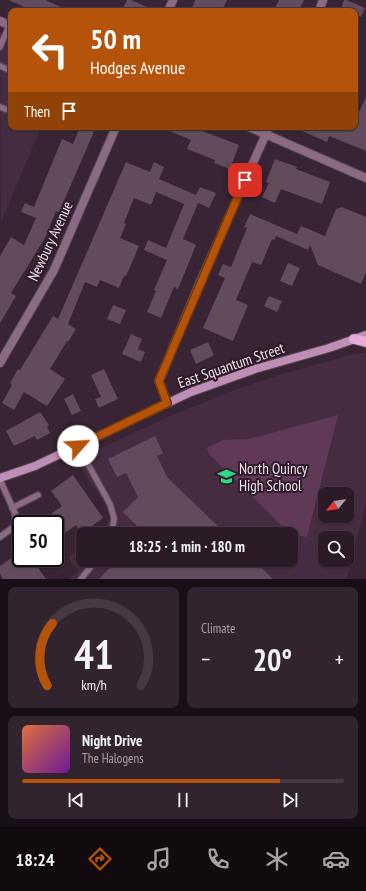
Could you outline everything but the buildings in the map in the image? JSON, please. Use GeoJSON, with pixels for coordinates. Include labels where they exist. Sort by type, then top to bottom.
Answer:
{"type":"FeatureCollection","features":[{"type":"Feature","properties":{"kind":"main road","name":"East Squantum Street"},"geometry":{"type":"LineString","coordinates":[[0,479],[35,466],[191,392],[255,369],[329,348],[366,335]]}},
{"type":"Feature","properties":{"kind":"main road"},"geometry":{"type":"LineString","coordinates":[[354,339],[366,342]]}},
{"type":"Feature","properties":{"kind":"street","name":"Newbury Avenue"},"geometry":{"type":"LineString","coordinates":[[0,363],[54,270],[115,130]]}},
{"type":"Feature","properties":{"kind":"street"},"geometry":{"type":"LineString","coordinates":[[167,403],[159,381],[201,280],[267,131],[288,143],[366,178]]}},
{"type":"Feature","properties":{"kind":"lane"},"geometry":{"type":"LineString","coordinates":[[0,47],[8,30]]}},
{"type":"Feature","properties":{"kind":"lane"},"geometry":{"type":"LineString","coordinates":[[78,446],[110,504],[114,518],[113,527]]}},
{"type":"Feature","properties":{"kind":"lane"},"geometry":{"type":"LineString","coordinates":[[0,479],[15,514],[15,526],[0,536]]}},
{"type":"Feature","properties":{"kind":"lane"},"geometry":{"type":"LineString","coordinates":[[12,508],[38,495]]}},
{"type":"Feature","properties":{"kind":"lane"},"geometry":{"type":"LineString","coordinates":[[80,579],[90,567]]}},
{"type":"Feature","properties":{"kind":"shaded area"},"geometry":{"type":"Polygon","coordinates":[[[0,32],[8,36],[8,130],[40,130],[1,223],[0,32]]]}},
{"type":"Feature","properties":{"kind":"shaded area","name":"North Quincy High School"},"geometry":{"type":"Polygon","coordinates":[[[366,353],[366,503],[354,551],[354,531],[318,531],[318,567],[350,567],[347,579],[69,579],[79,571],[68,558],[76,551],[76,567],[298,567],[298,527],[104,527],[108,523],[110,516],[105,503],[75,460],[168,417],[235,390],[279,375],[353,354],[366,353]]]}},
{"type":"Feature","properties":{"kind":"shaded area"},"geometry":{"type":"Polygon","coordinates":[[[338,415],[320,487],[318,487],[318,494],[307,537],[298,535],[298,527],[283,527],[209,454],[207,448],[223,440],[249,439],[338,415]]]}},
{"type":"Feature","properties":{"kind":"place","name":"North Quincy High School"},"geometry":{"type":"Point","coordinates":[226,477]}},
{"type":"Feature","properties":{"kind":"route"},"geometry":{"type":"LineString","coordinates":[[78,446],[167,403],[159,381],[245,180]]}}]}
